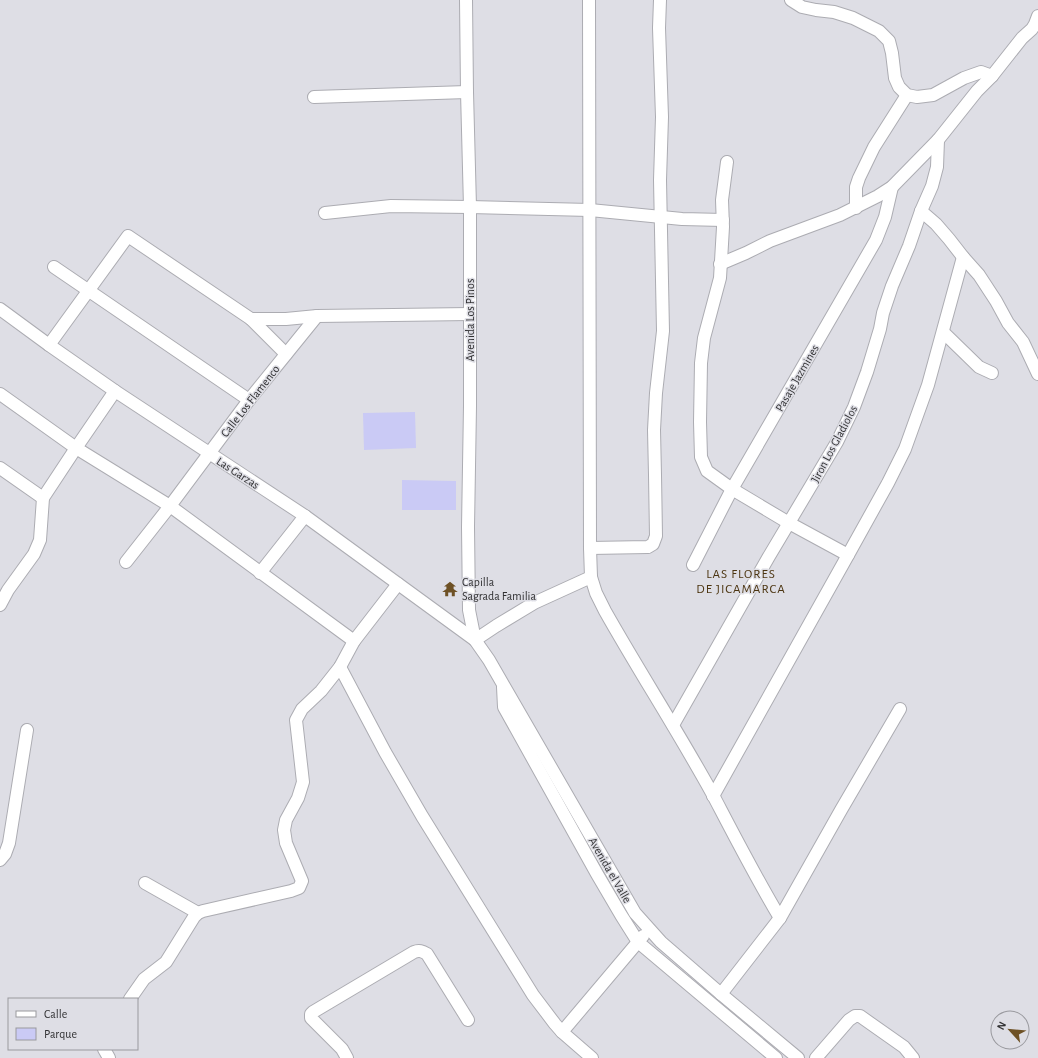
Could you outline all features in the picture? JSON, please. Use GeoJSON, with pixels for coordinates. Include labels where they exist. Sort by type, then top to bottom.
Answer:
{"type":"FeatureCollection","features":[{"type":"Feature","properties":{"kind":"street","name":"Avenida Los Pinos"},"geometry":{"type":"LineString","coordinates":[[466,0],[470,207],[468,527],[469,610],[474,640]]}},
{"type":"Feature","properties":{"kind":"street"},"geometry":{"type":"LineString","coordinates":[[589,0],[591,577],[596,593],[605,611],[673,725],[763,890],[780,918]]}},
{"type":"Feature","properties":{"kind":"street"},"geometry":{"type":"LineString","coordinates":[[590,548],[648,547],[653,544],[656,536],[654,430],[656,393],[663,331],[660,218],[662,117],[659,28],[660,0]]}},
{"type":"Feature","properties":{"kind":"street"},"geometry":{"type":"LineString","coordinates":[[791,0],[802,7],[834,12],[853,18],[879,30],[889,41],[895,78],[899,87],[907,94],[917,97],[933,95],[964,78],[981,72],[992,76]]}},
{"type":"Feature","properties":{"kind":"street"},"geometry":{"type":"LineString","coordinates":[[720,264],[770,241],[856,208],[892,187],[938,140],[977,91],[992,76],[1022,38],[1032,29],[1038,16]]}},
{"type":"Feature","properties":{"kind":"street"},"geometry":{"type":"LineString","coordinates":[[314,97],[467,92]]}},
{"type":"Feature","properties":{"kind":"street"},"geometry":{"type":"LineString","coordinates":[[856,208],[856,187],[859,178],[874,147],[907,94]]}},
{"type":"Feature","properties":{"kind":"street","name":"Jiron Los Gladiolos"},"geometry":{"type":"LineString","coordinates":[[673,725],[788,523],[837,442],[854,407],[867,372],[892,286],[909,246],[921,210],[932,186],[937,167],[938,140]]}},
{"type":"Feature","properties":{"kind":"street"},"geometry":{"type":"LineString","coordinates":[[727,162],[722,200],[723,220],[720,278],[704,338],[700,363],[701,457],[707,471],[732,489],[788,523],[848,555]]}},
{"type":"Feature","properties":{"kind":"street","name":"Pasaje Jazmines"},"geometry":{"type":"LineString","coordinates":[[693,565],[732,489],[876,240],[885,218],[892,187]]}},
{"type":"Feature","properties":{"kind":"street"},"geometry":{"type":"LineString","coordinates":[[325,213],[391,206],[470,207],[590,210],[682,220],[723,220]]}},
{"type":"Feature","properties":{"kind":"street"},"geometry":{"type":"LineString","coordinates":[[921,210],[945,234],[979,275],[1008,323],[1023,342],[1038,374]]}},
{"type":"Feature","properties":{"kind":"street"},"geometry":{"type":"LineString","coordinates":[[49,345],[128,236],[250,319],[286,354]]}},
{"type":"Feature","properties":{"kind":"street"},"geometry":{"type":"LineString","coordinates":[[713,796],[888,483],[905,449],[928,385],[963,257]]}},
{"type":"Feature","properties":{"kind":"street"},"geometry":{"type":"LineString","coordinates":[[54,266],[249,400]]}},
{"type":"Feature","properties":{"kind":"street","name":"Las Garzas"},"geometry":{"type":"LineString","coordinates":[[0,309],[115,391],[305,516],[474,640]]}},
{"type":"Feature","properties":{"kind":"street"},"geometry":{"type":"LineString","coordinates":[[250,319],[286,319],[316,316],[470,314]]}},
{"type":"Feature","properties":{"kind":"street","name":"Calle Los Flamenco"},"geometry":{"type":"LineString","coordinates":[[126,562],[210,454],[249,400],[316,316]]}},
{"type":"Feature","properties":{"kind":"street"},"geometry":{"type":"LineString","coordinates":[[943,332],[979,366],[992,374]]}},
{"type":"Feature","properties":{"kind":"street"},"geometry":{"type":"LineString","coordinates":[[0,605],[4,585],[34,554],[40,540],[43,498],[115,391]]}},
{"type":"Feature","properties":{"kind":"street"},"geometry":{"type":"LineString","coordinates":[[0,394],[76,448],[170,506],[354,641]]}},
{"type":"Feature","properties":{"kind":"street"},"geometry":{"type":"LineString","coordinates":[[0,468],[43,498]]}},
{"type":"Feature","properties":{"kind":"street"},"geometry":{"type":"LineString","coordinates":[[260,573],[305,516]]}},
{"type":"Feature","properties":{"kind":"street"},"geometry":{"type":"LineString","coordinates":[[474,640],[534,604],[591,577]]}},
{"type":"Feature","properties":{"kind":"street"},"geometry":{"type":"LineString","coordinates":[[131,998],[144,979],[166,962],[198,913],[291,891],[298,888],[302,881],[286,843],[284,830],[286,820],[298,798],[303,782],[296,720],[302,708],[321,691],[340,667],[354,641],[398,584]]}},
{"type":"Feature","properties":{"kind":"street","name":"Avenida el Valle"},"geometry":{"type":"LineString","coordinates":[[474,640],[489,660],[503,683],[635,914],[661,942],[798,1058]]}},
{"type":"Feature","properties":{"kind":"street"},"geometry":{"type":"LineString","coordinates":[[340,667],[385,752],[422,816],[533,995],[562,1032],[592,1058]]}},
{"type":"Feature","properties":{"kind":"street"},"geometry":{"type":"LineString","coordinates":[[503,683],[504,707],[597,874],[638,942],[776,1058]]}},
{"type":"Feature","properties":{"kind":"street"},"geometry":{"type":"LineString","coordinates":[[721,994],[780,918],[900,709]]}},
{"type":"Feature","properties":{"kind":"street"},"geometry":{"type":"LineString","coordinates":[[0,860],[5,854],[9,843],[27,730]]}},
{"type":"Feature","properties":{"kind":"street"},"geometry":{"type":"LineString","coordinates":[[146,883],[198,913]]}},
{"type":"Feature","properties":{"kind":"street"},"geometry":{"type":"LineString","coordinates":[[562,1032],[649,929]]}},
{"type":"Feature","properties":{"kind":"street"},"geometry":{"type":"LineString","coordinates":[[347,1058],[342,1049],[311,1018],[311,1014],[414,952],[423,951],[427,954],[468,1020]]}},
{"type":"Feature","properties":{"kind":"street"},"geometry":{"type":"LineString","coordinates":[[816,1058],[849,1020],[855,1016],[860,1016],[904,1047],[913,1058]]}},
{"type":"Feature","properties":{"kind":"green space"},"geometry":{"type":"Polygon","coordinates":[[[415,412],[416,448],[364,450],[363,413],[415,412]]]}},
{"type":"Feature","properties":{"kind":"green space"},"geometry":{"type":"Polygon","coordinates":[[[402,480],[456,481],[456,510],[402,510],[402,480]]]}},
{"type":"Feature","properties":{"kind":"place","name":"Capilla Sagrada Familia"},"geometry":{"type":"Point","coordinates":[450,589]}},
{"type":"Feature","properties":{"kind":"district","name":"LAS FLORES DE JICAMARCA"},"geometry":{"type":"Point","coordinates":[741,580]}}]}
